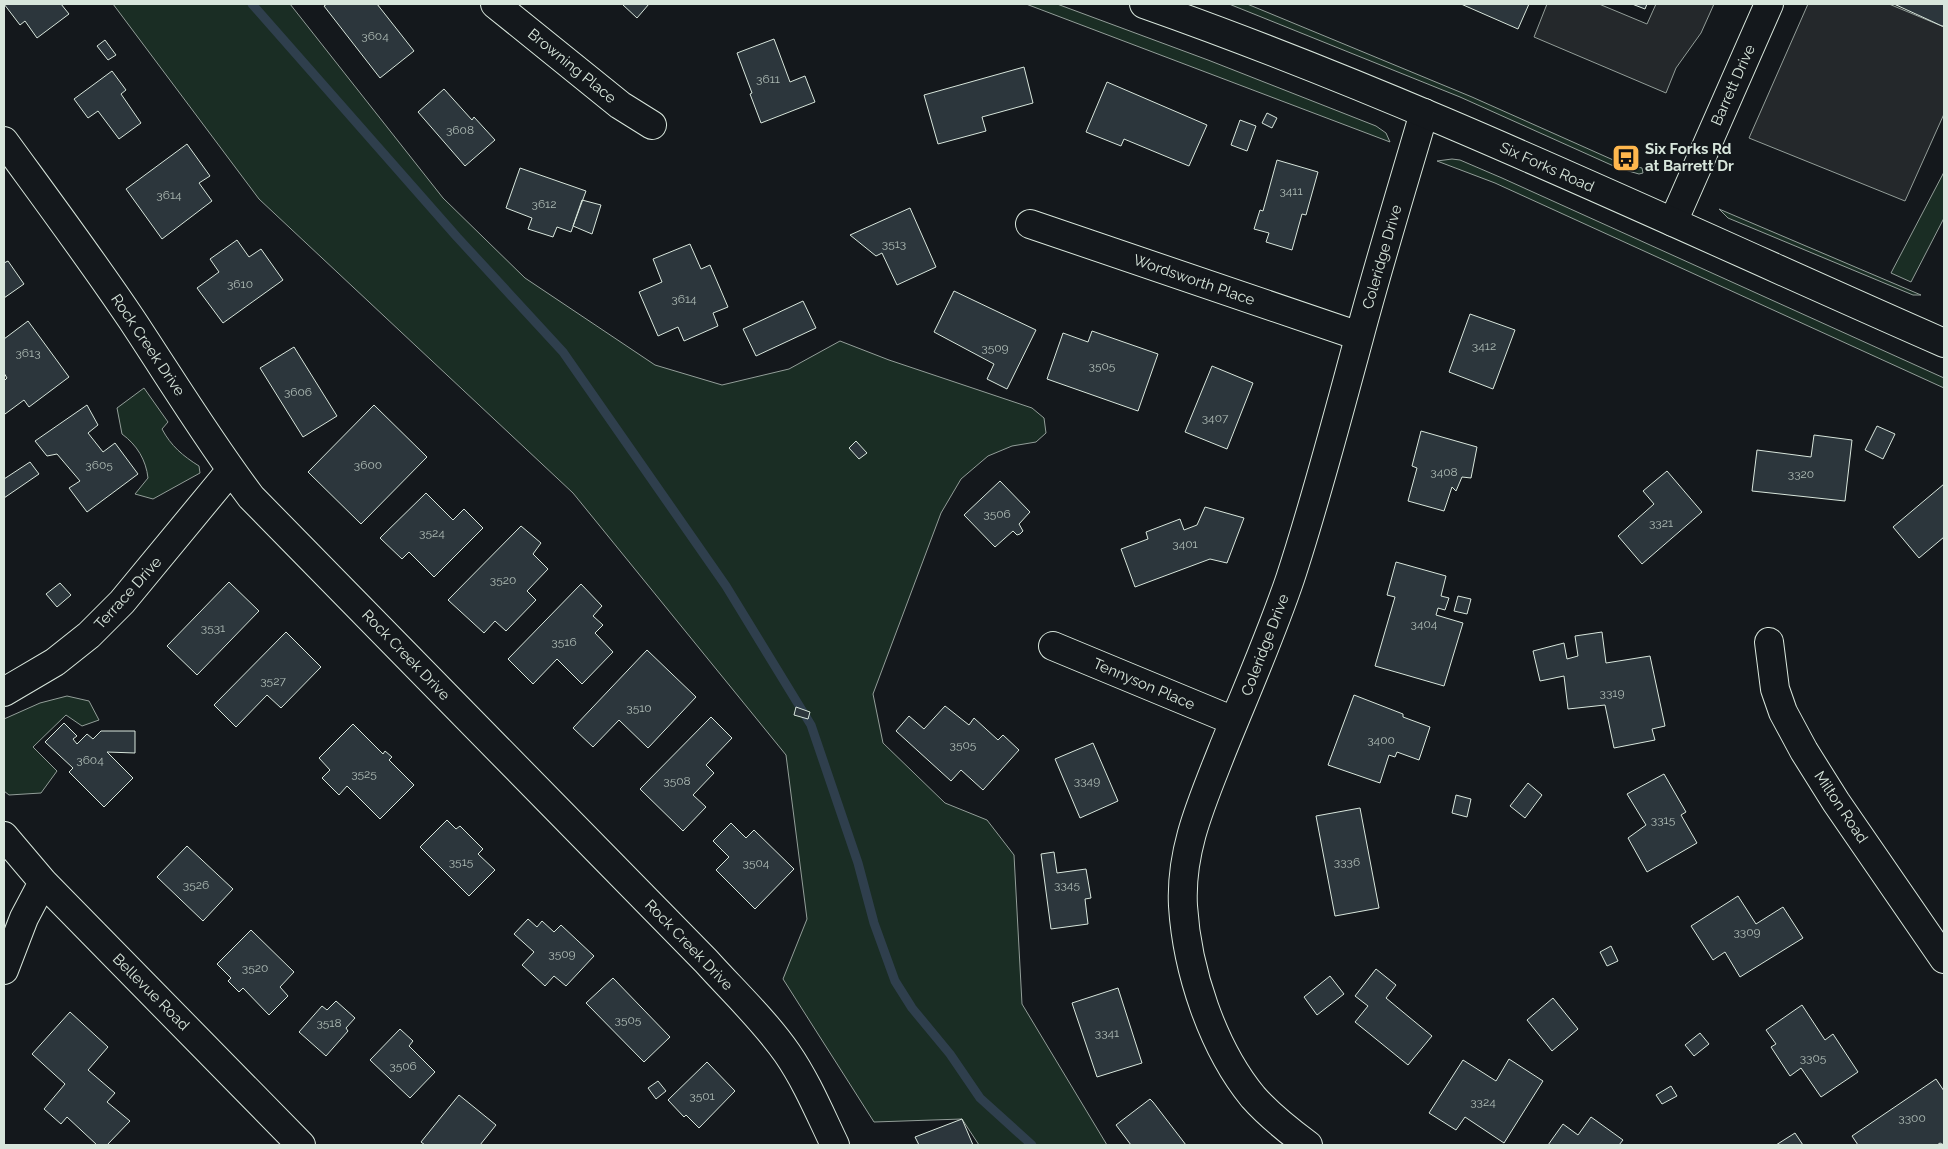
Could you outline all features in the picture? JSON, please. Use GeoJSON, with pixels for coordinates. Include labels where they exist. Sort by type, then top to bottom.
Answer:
{"type":"FeatureCollection","features":[{"type":"Feature","properties":{"kind":"street","name":"Browning Place"},"geometry":{"type":"LineString","coordinates":[[495,4],[620,105],[652,126]]}},
{"type":"Feature","properties":{"kind":"street","name":"Six Forks Road"},"geometry":{"type":"LineString","coordinates":[[1144,4],[1195,22],[1424,113],[1944,343]]}},
{"type":"Feature","properties":{"kind":"street","name":"Barrett Drive"},"geometry":{"type":"LineString","coordinates":[[1673,222],[1769,4]]}},
{"type":"Feature","properties":{"kind":"street","name":"Coleridge Drive"},"geometry":{"type":"LineString","coordinates":[[1308,1145],[1254,1098],[1231,1066],[1211,1026],[1198,986],[1188,944],[1183,906],[1184,871],[1188,844],[1234,721],[1262,655],[1303,538],[1424,113]]}},
{"type":"Feature","properties":{"kind":"street","name":"Rock Creek Drive"},"geometry":{"type":"LineString","coordinates":[[4,141],[57,212],[127,313],[231,470],[264,510],[692,947],[757,1017],[787,1053],[809,1089],[835,1145]]}},
{"type":"Feature","properties":{"kind":"street","name":"Wordsworth Place"},"geometry":{"type":"LineString","coordinates":[[1030,224],[1359,336]]}},
{"type":"Feature","properties":{"kind":"street","name":"Terrace Drive"},"geometry":{"type":"LineString","coordinates":[[4,692],[55,662],[90,635],[122,602],[231,470]]}},
{"type":"Feature","properties":{"kind":"street","name":"Milton Road"},"geometry":{"type":"LineString","coordinates":[[1770,642],[1775,690],[1783,712],[1800,743],[1836,802],[1944,959]]}},
{"type":"Feature","properties":{"kind":"street","name":"Tennyson Place"},"geometry":{"type":"LineString","coordinates":[[1054,646],[1234,721]]}},
{"type":"Feature","properties":{"kind":"street","name":"Bellevue Road"},"geometry":{"type":"LineString","coordinates":[[4,836],[43,882],[300,1145]]}},
{"type":"Feature","properties":{"kind":"street"},"geometry":{"type":"LineString","coordinates":[[4,970],[24,918],[43,882]]}},
{"type":"Feature","properties":{"kind":"green space"},"geometry":{"type":"Polygon","coordinates":[[[113,4],[290,4],[443,198],[525,278],[655,365],[722,385],[789,369],[840,341],[889,360],[1032,408],[1044,418],[1046,433],[1036,442],[1012,446],[988,456],[961,479],[941,513],[873,694],[883,743],[945,803],[987,820],[1014,855],[1022,1004],[1107,1145],[979,1145],[962,1119],[874,1122],[783,979],[807,919],[786,755],[573,493],[259,199],[113,4]]]}},
{"type":"Feature","properties":{"kind":"green space"},"geometry":{"type":"Polygon","coordinates":[[[1026,4],[1057,4],[1208,60],[1376,126],[1386,133],[1390,142],[1026,4]]]}},
{"type":"Feature","properties":{"kind":"green space"},"geometry":{"type":"Polygon","coordinates":[[[1229,4],[1247,4],[1252,6],[1472,97],[1620,163],[1642,168],[1643,173],[1639,174],[1618,168],[1460,97],[1229,4]]]}},
{"type":"Feature","properties":{"kind":"green space"},"geometry":{"type":"Polygon","coordinates":[[[1460,160],[1502,178],[1944,378],[1944,388],[1495,183],[1437,161],[1460,160]]]}},
{"type":"Feature","properties":{"kind":"green space"},"geometry":{"type":"Polygon","coordinates":[[[1944,172],[1944,218],[1911,282],[1891,273],[1944,172]]]}},
{"type":"Feature","properties":{"kind":"green space"},"geometry":{"type":"Polygon","coordinates":[[[1719,209],[1921,295],[1913,295],[1728,218],[1719,209]]]}},
{"type":"Feature","properties":{"kind":"green space"},"geometry":{"type":"Polygon","coordinates":[[[144,388],[168,422],[162,429],[169,441],[199,466],[200,473],[153,499],[135,494],[148,478],[147,471],[140,453],[122,434],[117,408],[144,388]]]}},
{"type":"Feature","properties":{"kind":"green space"},"geometry":{"type":"Polygon","coordinates":[[[67,696],[89,701],[99,720],[82,726],[66,715],[33,747],[57,771],[41,793],[9,795],[4,791],[4,719],[40,703],[67,696]]]}},
{"type":"Feature","properties":{"kind":"shaded area"},"geometry":{"type":"Polygon","coordinates":[[[1547,4],[1599,4],[1647,24],[1656,4],[1714,4],[1701,33],[1676,68],[1666,93],[1534,37],[1547,4]]]}},
{"type":"Feature","properties":{"kind":"shaded area"},"geometry":{"type":"Polygon","coordinates":[[[1808,4],[1889,4],[1944,27],[1944,114],[1905,201],[1749,138],[1808,4]]]}},
{"type":"Feature","properties":{"kind":"building"},"geometry":{"type":"Polygon","coordinates":[[[4,4],[61,4],[69,14],[37,38],[25,21],[20,25],[4,4]]]}},
{"type":"Feature","properties":{"kind":"building"},"geometry":{"type":"Polygon","coordinates":[[[327,4],[377,4],[414,51],[380,78],[324,6],[327,4]]]}},
{"type":"Feature","properties":{"kind":"building"},"geometry":{"type":"Polygon","coordinates":[[[622,4],[649,4],[637,18],[622,4]]]}},
{"type":"Feature","properties":{"kind":"building"},"geometry":{"type":"Polygon","coordinates":[[[1461,4],[1529,4],[1518,29],[1461,4]]]}},
{"type":"Feature","properties":{"kind":"building"},"geometry":{"type":"Polygon","coordinates":[[[1632,4],[1647,4],[1645,9],[1632,4]]]}},
{"type":"Feature","properties":{"kind":"building"},"geometry":{"type":"Polygon","coordinates":[[[1894,4],[1944,4],[1944,26],[1942,26],[1894,4]]]}},
{"type":"Feature","properties":{"kind":"building"},"geometry":{"type":"Polygon","coordinates":[[[774,39],[790,82],[805,76],[815,102],[761,123],[737,53],[774,39]]]}},
{"type":"Feature","properties":{"kind":"building"},"geometry":{"type":"Polygon","coordinates":[[[105,40],[116,55],[108,60],[97,46],[105,40]]]}},
{"type":"Feature","properties":{"kind":"building"},"geometry":{"type":"Polygon","coordinates":[[[1024,67],[1033,103],[982,117],[986,131],[938,144],[924,95],[1024,67]]]}},
{"type":"Feature","properties":{"kind":"building"},"geometry":{"type":"Polygon","coordinates":[[[112,71],[126,90],[121,94],[141,123],[119,139],[98,111],[88,118],[74,99],[112,71]]]}},
{"type":"Feature","properties":{"kind":"building"},"geometry":{"type":"Polygon","coordinates":[[[1107,82],[1207,125],[1189,166],[1124,139],[1121,146],[1086,132],[1107,82]]]}},
{"type":"Feature","properties":{"kind":"building"},"geometry":{"type":"Polygon","coordinates":[[[444,89],[472,120],[474,117],[495,140],[465,166],[418,112],[444,89]]]}},
{"type":"Feature","properties":{"kind":"building"},"geometry":{"type":"Polygon","coordinates":[[[1267,113],[1277,118],[1272,128],[1262,123],[1267,113]]]}},
{"type":"Feature","properties":{"kind":"building"},"geometry":{"type":"Polygon","coordinates":[[[1240,120],[1256,126],[1247,151],[1231,145],[1240,120]]]}},
{"type":"Feature","properties":{"kind":"building"},"geometry":{"type":"Polygon","coordinates":[[[187,144],[210,176],[199,183],[212,201],[162,239],[126,189],[187,144]]]}},
{"type":"Feature","properties":{"kind":"building"},"geometry":{"type":"Polygon","coordinates":[[[1277,160],[1318,172],[1306,215],[1302,214],[1292,250],[1266,242],[1269,233],[1254,229],[1260,210],[1263,211],[1277,160]]]}},
{"type":"Feature","properties":{"kind":"building"},"geometry":{"type":"Polygon","coordinates":[[[520,168],[586,191],[571,232],[557,227],[553,237],[528,229],[532,218],[506,208],[520,168]]]}},
{"type":"Feature","properties":{"kind":"building"},"geometry":{"type":"Polygon","coordinates":[[[582,200],[601,205],[592,234],[573,226],[582,200]]]}},
{"type":"Feature","properties":{"kind":"building"},"geometry":{"type":"Polygon","coordinates":[[[910,208],[936,267],[897,285],[882,253],[876,256],[850,235],[910,208]]]}},
{"type":"Feature","properties":{"kind":"building"},"geometry":{"type":"Polygon","coordinates":[[[237,240],[249,257],[261,249],[283,280],[223,323],[197,288],[219,272],[210,259],[237,240]]]}},
{"type":"Feature","properties":{"kind":"building"},"geometry":{"type":"Polygon","coordinates":[[[690,244],[701,269],[710,265],[728,307],[713,313],[718,326],[684,341],[678,327],[658,336],[639,292],[662,282],[653,259],[690,244]]]}},
{"type":"Feature","properties":{"kind":"building"},"geometry":{"type":"Polygon","coordinates":[[[8,261],[24,284],[4,298],[4,263],[8,261]]]}},
{"type":"Feature","properties":{"kind":"building"},"geometry":{"type":"Polygon","coordinates":[[[954,291],[1036,330],[1007,389],[987,379],[994,364],[934,332],[954,291]]]}},
{"type":"Feature","properties":{"kind":"building"},"geometry":{"type":"Polygon","coordinates":[[[803,301],[816,328],[756,356],[743,329],[803,301]]]}},
{"type":"Feature","properties":{"kind":"building"},"geometry":{"type":"Polygon","coordinates":[[[1470,314],[1515,330],[1493,389],[1449,372],[1470,314]]]}},
{"type":"Feature","properties":{"kind":"building"},"geometry":{"type":"Polygon","coordinates":[[[28,321],[69,377],[29,407],[24,400],[5,414],[4,381],[7,378],[4,373],[4,339],[28,321]]]}},
{"type":"Feature","properties":{"kind":"building"},"geometry":{"type":"Polygon","coordinates":[[[1092,331],[1158,354],[1138,411],[1047,379],[1063,333],[1088,342],[1092,331]]]}},
{"type":"Feature","properties":{"kind":"building"},"geometry":{"type":"Polygon","coordinates":[[[294,347],[337,416],[303,437],[260,368],[294,347]]]}},
{"type":"Feature","properties":{"kind":"building"},"geometry":{"type":"Polygon","coordinates":[[[1212,366],[1253,383],[1227,449],[1185,432],[1212,366]]]}},
{"type":"Feature","properties":{"kind":"building"},"geometry":{"type":"Polygon","coordinates":[[[87,405],[98,425],[88,433],[103,452],[115,443],[138,474],[87,512],[69,488],[80,481],[57,454],[47,456],[35,441],[87,405]]]}},
{"type":"Feature","properties":{"kind":"building"},"geometry":{"type":"Polygon","coordinates":[[[374,405],[427,457],[361,524],[308,472],[374,405]]]}},
{"type":"Feature","properties":{"kind":"building"},"geometry":{"type":"Polygon","coordinates":[[[1877,426],[1895,434],[1883,459],[1865,450],[1877,426]]]}},
{"type":"Feature","properties":{"kind":"building"},"geometry":{"type":"Polygon","coordinates":[[[1421,431],[1477,447],[1471,478],[1462,477],[1456,491],[1452,487],[1444,511],[1408,501],[1417,468],[1412,466],[1421,431]]]}},
{"type":"Feature","properties":{"kind":"building"},"geometry":{"type":"Polygon","coordinates":[[[1814,435],[1852,440],[1845,501],[1752,491],[1757,450],[1811,457],[1814,435]]]}},
{"type":"Feature","properties":{"kind":"building"},"geometry":{"type":"Polygon","coordinates":[[[856,441],[867,453],[859,459],[849,448],[856,441]]]}},
{"type":"Feature","properties":{"kind":"building"},"geometry":{"type":"Polygon","coordinates":[[[30,462],[39,474],[4,498],[4,479],[30,462]]]}},
{"type":"Feature","properties":{"kind":"building"},"geometry":{"type":"Polygon","coordinates":[[[1667,471],[1702,512],[1642,564],[1618,536],[1654,504],[1643,491],[1667,471]]]}},
{"type":"Feature","properties":{"kind":"building"},"geometry":{"type":"Polygon","coordinates":[[[1000,481],[1030,512],[1019,524],[1023,531],[1020,534],[1017,535],[1013,531],[995,547],[964,515],[1000,481]]]}},
{"type":"Feature","properties":{"kind":"building"},"geometry":{"type":"Polygon","coordinates":[[[1944,484],[1944,537],[1919,558],[1893,527],[1944,484]]]}},
{"type":"Feature","properties":{"kind":"building"},"geometry":{"type":"Polygon","coordinates":[[[426,493],[453,520],[464,509],[483,528],[434,577],[409,552],[402,559],[380,538],[426,493]]]}},
{"type":"Feature","properties":{"kind":"building"},"geometry":{"type":"Polygon","coordinates":[[[1205,507],[1244,518],[1227,563],[1210,559],[1135,587],[1121,549],[1148,539],[1146,532],[1180,519],[1184,530],[1197,525],[1205,507]]]}},
{"type":"Feature","properties":{"kind":"building"},"geometry":{"type":"Polygon","coordinates":[[[521,526],[541,543],[533,554],[548,569],[527,591],[536,600],[506,631],[495,621],[484,633],[448,600],[521,526]]]}},
{"type":"Feature","properties":{"kind":"building"},"geometry":{"type":"Polygon","coordinates":[[[1396,562],[1446,576],[1441,596],[1449,598],[1445,610],[1438,608],[1436,615],[1463,623],[1444,686],[1375,666],[1395,597],[1387,595],[1396,562]]]}},
{"type":"Feature","properties":{"kind":"building"},"geometry":{"type":"Polygon","coordinates":[[[229,582],[259,611],[197,675],[167,646],[229,582]]]}},
{"type":"Feature","properties":{"kind":"building"},"geometry":{"type":"Polygon","coordinates":[[[60,583],[71,595],[57,607],[46,594],[60,583]]]}},
{"type":"Feature","properties":{"kind":"building"},"geometry":{"type":"Polygon","coordinates":[[[581,584],[602,606],[593,616],[603,625],[595,633],[613,652],[582,684],[557,659],[533,684],[508,659],[581,584]]]}},
{"type":"Feature","properties":{"kind":"building"},"geometry":{"type":"Polygon","coordinates":[[[1458,596],[1471,599],[1467,614],[1454,611],[1458,596]]]}},
{"type":"Feature","properties":{"kind":"building"},"geometry":{"type":"Polygon","coordinates":[[[286,632],[321,667],[281,708],[267,695],[236,727],[214,705],[286,632]]]}},
{"type":"Feature","properties":{"kind":"building"},"geometry":{"type":"Polygon","coordinates":[[[1602,632],[1606,663],[1650,656],[1665,726],[1652,729],[1655,740],[1614,748],[1605,705],[1568,709],[1564,676],[1540,681],[1533,651],[1564,643],[1567,659],[1578,656],[1575,636],[1602,632]]]}},
{"type":"Feature","properties":{"kind":"building"},"geometry":{"type":"Polygon","coordinates":[[[647,650],[696,697],[648,748],[619,720],[593,747],[573,728],[647,650]]]}},
{"type":"Feature","properties":{"kind":"building"},"geometry":{"type":"Polygon","coordinates":[[[1354,695],[1403,714],[1403,717],[1430,727],[1419,760],[1397,752],[1395,757],[1389,755],[1380,783],[1328,765],[1354,695]]]}},
{"type":"Feature","properties":{"kind":"building"},"geometry":{"type":"Polygon","coordinates":[[[945,706],[969,725],[974,718],[998,740],[1003,735],[1019,750],[983,790],[961,770],[951,781],[896,731],[909,716],[924,729],[945,706]]]}},
{"type":"Feature","properties":{"kind":"building"},"geometry":{"type":"Polygon","coordinates":[[[796,707],[810,712],[808,719],[794,715],[796,707]]]}},
{"type":"Feature","properties":{"kind":"building"},"geometry":{"type":"Polygon","coordinates":[[[711,717],[732,738],[706,765],[714,773],[693,795],[706,807],[683,831],[640,789],[711,717]]]}},
{"type":"Feature","properties":{"kind":"building"},"geometry":{"type":"Polygon","coordinates":[[[64,723],[77,736],[73,739],[77,744],[87,734],[93,739],[101,731],[135,731],[135,753],[107,752],[133,778],[104,807],[69,772],[73,768],[45,742],[64,723]]]}},
{"type":"Feature","properties":{"kind":"building"},"geometry":{"type":"Polygon","coordinates":[[[353,724],[383,754],[385,751],[392,757],[389,760],[414,785],[380,819],[347,786],[339,795],[322,778],[330,770],[319,758],[353,724]]]}},
{"type":"Feature","properties":{"kind":"building"},"geometry":{"type":"Polygon","coordinates":[[[1093,743],[1118,801],[1080,818],[1055,759],[1093,743]]]}},
{"type":"Feature","properties":{"kind":"building"},"geometry":{"type":"Polygon","coordinates":[[[1664,774],[1686,812],[1681,815],[1697,843],[1647,872],[1628,838],[1646,825],[1627,794],[1664,774]]]}},
{"type":"Feature","properties":{"kind":"building"},"geometry":{"type":"Polygon","coordinates":[[[1528,783],[1542,795],[1525,818],[1510,806],[1528,783]]]}},
{"type":"Feature","properties":{"kind":"building"},"geometry":{"type":"Polygon","coordinates":[[[1456,795],[1471,799],[1467,817],[1452,813],[1456,795]]]}},
{"type":"Feature","properties":{"kind":"building"},"geometry":{"type":"Polygon","coordinates":[[[1360,808],[1379,908],[1335,916],[1316,816],[1360,808]]]}},
{"type":"Feature","properties":{"kind":"building"},"geometry":{"type":"Polygon","coordinates":[[[447,820],[456,829],[460,826],[483,849],[478,854],[495,870],[469,896],[420,847],[447,820]]]}},
{"type":"Feature","properties":{"kind":"building"},"geometry":{"type":"Polygon","coordinates":[[[731,823],[746,838],[754,830],[794,869],[755,909],[716,870],[729,857],[713,841],[731,823]]]}},
{"type":"Feature","properties":{"kind":"building"},"geometry":{"type":"Polygon","coordinates":[[[187,846],[233,889],[203,921],[157,877],[187,846]]]}},
{"type":"Feature","properties":{"kind":"building"},"geometry":{"type":"Polygon","coordinates":[[[1054,852],[1057,873],[1086,869],[1091,898],[1085,899],[1088,924],[1051,929],[1041,854],[1054,852]]]}},
{"type":"Feature","properties":{"kind":"building"},"geometry":{"type":"Polygon","coordinates":[[[1738,896],[1756,924],[1783,907],[1803,938],[1740,977],[1725,952],[1713,960],[1691,926],[1738,896]]]}},
{"type":"Feature","properties":{"kind":"building"},"geometry":{"type":"Polygon","coordinates":[[[528,919],[537,927],[542,921],[554,932],[561,925],[594,956],[566,986],[554,976],[545,986],[522,965],[534,952],[514,934],[528,919]]]}},
{"type":"Feature","properties":{"kind":"building"},"geometry":{"type":"Polygon","coordinates":[[[251,930],[294,972],[280,987],[288,996],[269,1015],[243,988],[239,992],[228,981],[231,978],[217,964],[251,930]]]}},
{"type":"Feature","properties":{"kind":"building"},"geometry":{"type":"Polygon","coordinates":[[[1611,946],[1618,961],[1607,966],[1600,952],[1611,946]]]}},
{"type":"Feature","properties":{"kind":"building"},"geometry":{"type":"Polygon","coordinates":[[[1376,969],[1396,985],[1386,998],[1432,1036],[1408,1065],[1355,1022],[1368,1006],[1355,996],[1376,969]]]}},
{"type":"Feature","properties":{"kind":"building"},"geometry":{"type":"Polygon","coordinates":[[[1330,976],[1344,994],[1317,1015],[1304,997],[1330,976]]]}},
{"type":"Feature","properties":{"kind":"building"},"geometry":{"type":"Polygon","coordinates":[[[613,978],[670,1037],[644,1062],[586,1003],[613,978]]]}},
{"type":"Feature","properties":{"kind":"building"},"geometry":{"type":"Polygon","coordinates":[[[1118,988],[1142,1063],[1097,1077],[1072,1003],[1118,988]]]}},
{"type":"Feature","properties":{"kind":"building"},"geometry":{"type":"Polygon","coordinates":[[[1553,998],[1578,1029],[1552,1051],[1527,1020],[1553,998]]]}},
{"type":"Feature","properties":{"kind":"building"},"geometry":{"type":"Polygon","coordinates":[[[336,1001],[355,1018],[346,1028],[348,1031],[326,1056],[299,1032],[322,1006],[327,1010],[336,1001]]]}},
{"type":"Feature","properties":{"kind":"building"},"geometry":{"type":"Polygon","coordinates":[[[1802,1005],[1825,1040],[1833,1034],[1858,1072],[1821,1097],[1801,1068],[1790,1076],[1771,1047],[1776,1044],[1766,1030],[1802,1005]]]}},
{"type":"Feature","properties":{"kind":"building"},"geometry":{"type":"Polygon","coordinates":[[[70,1012],[108,1047],[88,1070],[115,1093],[107,1102],[130,1121],[107,1145],[97,1145],[67,1117],[61,1124],[44,1109],[65,1084],[32,1054],[70,1012]]]}},
{"type":"Feature","properties":{"kind":"building"},"geometry":{"type":"Polygon","coordinates":[[[400,1029],[413,1041],[409,1046],[435,1072],[410,1098],[370,1060],[400,1029]]]}},
{"type":"Feature","properties":{"kind":"building"},"geometry":{"type":"Polygon","coordinates":[[[1700,1033],[1709,1044],[1694,1056],[1685,1045],[1700,1033]]]}},
{"type":"Feature","properties":{"kind":"building"},"geometry":{"type":"Polygon","coordinates":[[[1509,1059],[1543,1081],[1504,1143],[1465,1117],[1456,1130],[1429,1113],[1463,1060],[1496,1081],[1509,1059]]]}},
{"type":"Feature","properties":{"kind":"building"},"geometry":{"type":"Polygon","coordinates":[[[707,1062],[735,1091],[699,1128],[686,1115],[684,1117],[668,1100],[707,1062]]]}},
{"type":"Feature","properties":{"kind":"building"},"geometry":{"type":"Polygon","coordinates":[[[1936,1079],[1944,1091],[1944,1145],[1940,1143],[1937,1145],[1858,1145],[1852,1136],[1936,1079]]]}},
{"type":"Feature","properties":{"kind":"building"},"geometry":{"type":"Polygon","coordinates":[[[658,1081],[666,1091],[656,1099],[648,1088],[658,1081]]]}},
{"type":"Feature","properties":{"kind":"building"},"geometry":{"type":"Polygon","coordinates":[[[1671,1086],[1677,1096],[1662,1104],[1656,1095],[1671,1086]]]}},
{"type":"Feature","properties":{"kind":"building"},"geometry":{"type":"Polygon","coordinates":[[[459,1095],[496,1125],[480,1145],[425,1145],[421,1142],[459,1095]]]}},
{"type":"Feature","properties":{"kind":"building"},"geometry":{"type":"Polygon","coordinates":[[[1150,1099],[1186,1145],[1131,1145],[1116,1125],[1150,1099]]]}},
{"type":"Feature","properties":{"kind":"building"},"geometry":{"type":"Polygon","coordinates":[[[1591,1117],[1623,1140],[1619,1145],[1548,1145],[1563,1124],[1578,1135],[1591,1117]]]}},
{"type":"Feature","properties":{"kind":"building"},"geometry":{"type":"Polygon","coordinates":[[[962,1119],[973,1145],[919,1145],[915,1137],[962,1119]]]}},
{"type":"Feature","properties":{"kind":"building"},"geometry":{"type":"Polygon","coordinates":[[[1795,1133],[1803,1145],[1776,1145],[1795,1133]]]}},
{"type":"Feature","properties":{"kind":"waterway"},"geometry":{"type":"LineString","coordinates":[[252,4],[457,237],[563,352],[726,586],[811,725],[858,863],[874,923],[895,981],[912,1008],[950,1054],[980,1098],[1032,1145]]}},
{"type":"Feature","properties":{"kind":"place","name":"Six Forks Rd at Barrett Dr"},"geometry":{"type":"Point","coordinates":[1626,158]}}]}
